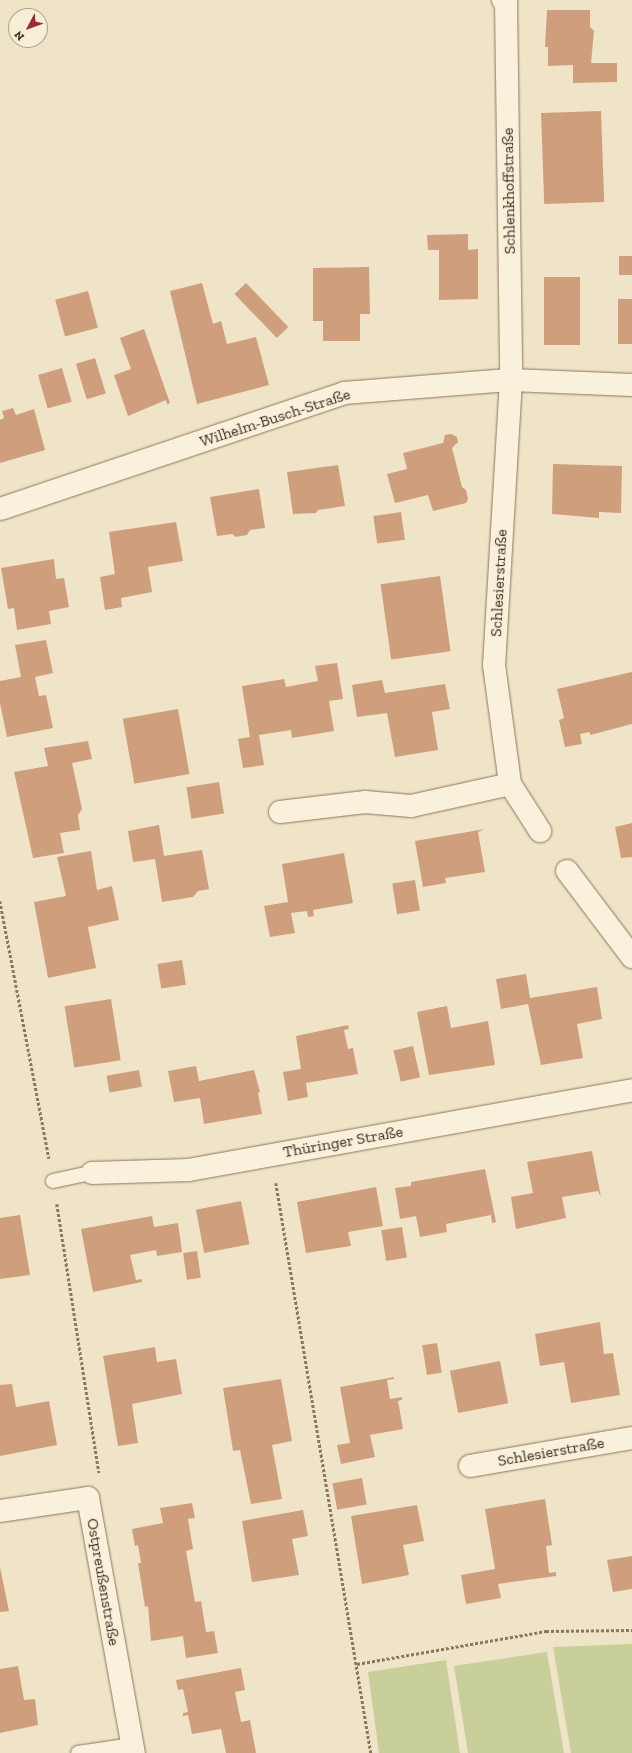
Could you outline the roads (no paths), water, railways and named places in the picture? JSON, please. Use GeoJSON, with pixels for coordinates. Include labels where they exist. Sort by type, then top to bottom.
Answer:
{"type":"FeatureCollection","features":[{"type":"Feature","properties":{"kind":"street","name":"Schlenkhoffstraße"},"geometry":{"type":"LineString","coordinates":[[507,1],[511,380]]}},
{"type":"Feature","properties":{"kind":"street","name":"Wilhelm-Busch-Straße"},"geometry":{"type":"LineString","coordinates":[[0,509],[344,393],[511,380],[632,385]]}},
{"type":"Feature","properties":{"kind":"street","name":"Schlesierstraße"},"geometry":{"type":"LineString","coordinates":[[511,380],[494,665],[510,784],[540,831]]}},
{"type":"Feature","properties":{"kind":"street"},"geometry":{"type":"LineString","coordinates":[[280,812],[365,802],[411,806],[510,784]]}},
{"type":"Feature","properties":{"kind":"street"},"geometry":{"type":"LineString","coordinates":[[567,870],[632,957]]}},
{"type":"Feature","properties":{"kind":"street","name":"Thüringer Straße"},"geometry":{"type":"LineString","coordinates":[[92,1173],[189,1170],[632,1090]]}},
{"type":"Feature","properties":{"kind":"street","name":"Schlesierstraße"},"geometry":{"type":"LineString","coordinates":[[470,1466],[632,1438]]}},
{"type":"Feature","properties":{"kind":"street","name":"Ostpreußenstraße"},"geometry":{"type":"LineString","coordinates":[[0,1511],[88,1498],[133,1749]]}},
{"type":"Feature","properties":{"kind":"lane","name":"Thüringer Straße"},"geometry":{"type":"LineString","coordinates":[[53,1181],[92,1173]]}},
{"type":"Feature","properties":{"kind":"lane"},"geometry":{"type":"LineString","coordinates":[[78,1753],[133,1749]]}}]}
